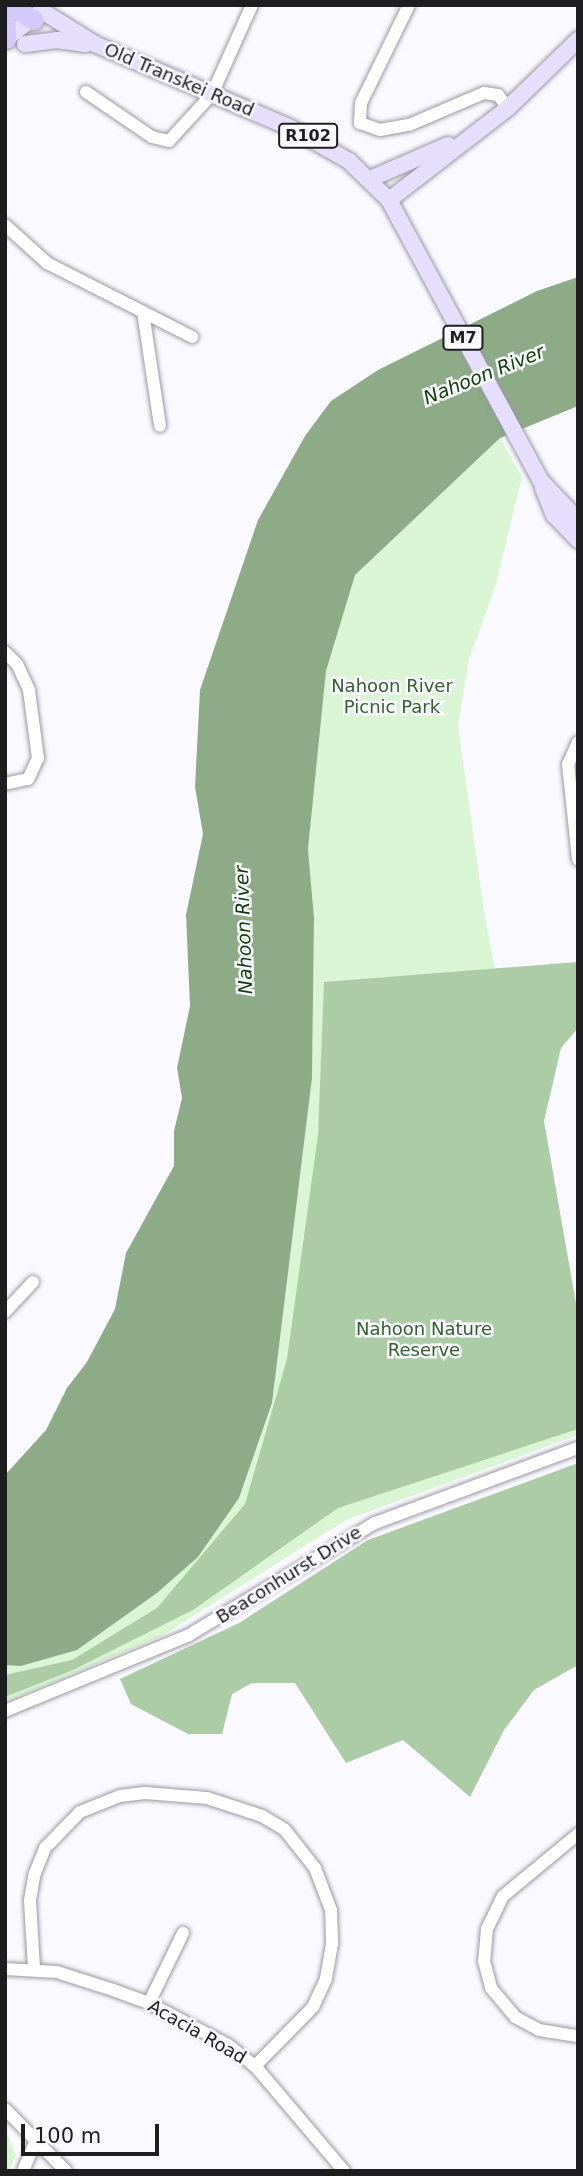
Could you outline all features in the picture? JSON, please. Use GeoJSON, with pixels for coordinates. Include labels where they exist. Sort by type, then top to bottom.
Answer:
{"type":"FeatureCollection","features":[{"type":"Feature","properties":{"kind":"highway"},"geometry":{"type":"LineString","coordinates":[[9,5],[43,17]]}},
{"type":"Feature","properties":{"kind":"highway"},"geometry":{"type":"LineString","coordinates":[[5,9],[12,40]]}},
{"type":"Feature","properties":{"kind":"main road"},"geometry":{"type":"LineString","coordinates":[[5,49],[12,40],[43,17]]}},
{"type":"Feature","properties":{"kind":"main road","name":"Old Transkei Road"},"geometry":{"type":"LineString","coordinates":[[43,17],[95,44],[318,140],[370,179],[389,200]]}},
{"type":"Feature","properties":{"kind":"main road"},"geometry":{"type":"LineString","coordinates":[[12,40],[60,40],[95,44]]}},
{"type":"Feature","properties":{"kind":"main road"},"geometry":{"type":"LineString","coordinates":[[389,200],[508,108],[578,40]]}},
{"type":"Feature","properties":{"kind":"main road"},"geometry":{"type":"LineString","coordinates":[[370,179],[473,135]]}},
{"type":"Feature","properties":{"kind":"main road","name":"R102"},"geometry":{"type":"LineString","coordinates":[[389,200],[401,223]]}},
{"type":"Feature","properties":{"kind":"main road","name":"M7"},"geometry":{"type":"LineString","coordinates":[[401,223],[541,481],[554,515],[578,540]]}},
{"type":"Feature","properties":{"kind":"main road","name":"M7"},"geometry":{"type":"LineString","coordinates":[[541,481],[578,520]]}},
{"type":"Feature","properties":{"kind":"street"},"geometry":{"type":"LineString","coordinates":[[86,92],[163,142],[184,129],[212,94],[252,5]]}},
{"type":"Feature","properties":{"kind":"street"},"geometry":{"type":"LineString","coordinates":[[409,5],[358,113],[358,120],[368,128],[410,125],[484,93],[498,95],[508,108]]}},
{"type":"Feature","properties":{"kind":"street"},"geometry":{"type":"LineString","coordinates":[[5,225],[47,263],[192,337]]}},
{"type":"Feature","properties":{"kind":"street"},"geometry":{"type":"LineString","coordinates":[[143,312],[160,426]]}},
{"type":"Feature","properties":{"kind":"street"},"geometry":{"type":"LineString","coordinates":[[5,652],[17,664],[29,690],[38,758],[28,779],[5,784]]}},
{"type":"Feature","properties":{"kind":"street"},"geometry":{"type":"LineString","coordinates":[[578,742],[568,764],[578,859]]}},
{"type":"Feature","properties":{"kind":"street"},"geometry":{"type":"LineString","coordinates":[[5,1311],[33,1282]]}},
{"type":"Feature","properties":{"kind":"street","name":"Beaconhurst Drive"},"geometry":{"type":"LineString","coordinates":[[5,1711],[189,1635],[375,1522],[578,1448]]}},
{"type":"Feature","properties":{"kind":"street"},"geometry":{"type":"LineString","coordinates":[[34,1968],[30,1900],[35,1873],[45,1848],[80,1812],[120,1796],[145,1793],[208,1798],[253,1812],[285,1830],[304,1852],[321,1880],[333,1924],[330,1964],[313,2007],[255,2066]]}},
{"type":"Feature","properties":{"kind":"street"},"geometry":{"type":"LineString","coordinates":[[578,1834],[503,1896],[487,1928],[484,1961],[491,1988],[514,2017],[539,2030],[578,2036]]}},
{"type":"Feature","properties":{"kind":"street"},"geometry":{"type":"LineString","coordinates":[[149,2003],[183,1933]]}},
{"type":"Feature","properties":{"kind":"street","name":"Acacia Road"},"geometry":{"type":"LineString","coordinates":[[5,1969],[34,1968],[149,2003],[228,2045],[255,2066],[344,2171]]}},
{"type":"Feature","properties":{"kind":"street"},"geometry":{"type":"LineString","coordinates":[[5,2109],[35,2143],[66,2171]]}},
{"type":"Feature","properties":{"kind":"street"},"geometry":{"type":"LineString","coordinates":[[23,2171],[35,2143]]}},
{"type":"Feature","properties":{"kind":"green space","name":"Nahoon Nature Reserve"},"geometry":{"type":"Polygon","coordinates":[[[500,438],[522,477],[496,584],[469,660],[458,725],[484,912],[578,1397],[578,1435],[346,1520],[160,1637],[5,1702],[5,1665],[21,1666],[77,1650],[157,1593],[198,1557],[239,1498],[272,1403],[312,1078],[314,918],[308,849],[326,671],[354,575],[500,438]]]}},
{"type":"Feature","properties":{"kind":"green space","name":"Nahoon Nature Reserve"},"geometry":{"type":"Polygon","coordinates":[[[578,962],[578,1028],[561,1048],[544,1121],[578,1315],[578,1429],[338,1508],[193,1610],[73,1670],[5,1697],[5,1675],[72,1660],[157,1608],[245,1504],[287,1359],[318,1135],[324,982],[578,962]]]}},
{"type":"Feature","properties":{"kind":"green space"},"geometry":{"type":"Polygon","coordinates":[[[578,1463],[578,1665],[534,1690],[504,1730],[470,1797],[403,1740],[346,1763],[295,1683],[252,1683],[232,1694],[222,1734],[188,1734],[131,1704],[120,1679],[239,1623],[368,1540],[578,1463]]]}},
{"type":"Feature","properties":{"kind":"green space"},"geometry":{"type":"Polygon","coordinates":[[[5,2127],[16,2155],[9,2171],[5,2171],[5,2127]]]}},
{"type":"Feature","properties":{"kind":"water","name":"Nahoon River"},"geometry":{"type":"Polygon","coordinates":[[[578,277],[578,406],[500,438],[355,575],[326,671],[308,849],[314,918],[312,1078],[272,1403],[239,1498],[198,1557],[157,1593],[77,1650],[21,1666],[5,1665],[5,1475],[46,1430],[67,1388],[87,1362],[115,1309],[126,1253],[174,1166],[174,1131],[182,1098],[177,1068],[190,1006],[186,915],[203,834],[195,787],[200,690],[258,520],[305,436],[331,401],[378,370],[537,291],[578,277]]]}},
{"type":"Feature","properties":{"kind":"park label","name":"Nahoon River Picnic Park"},"geometry":{"type":"Point","coordinates":[392,697]}}]}
